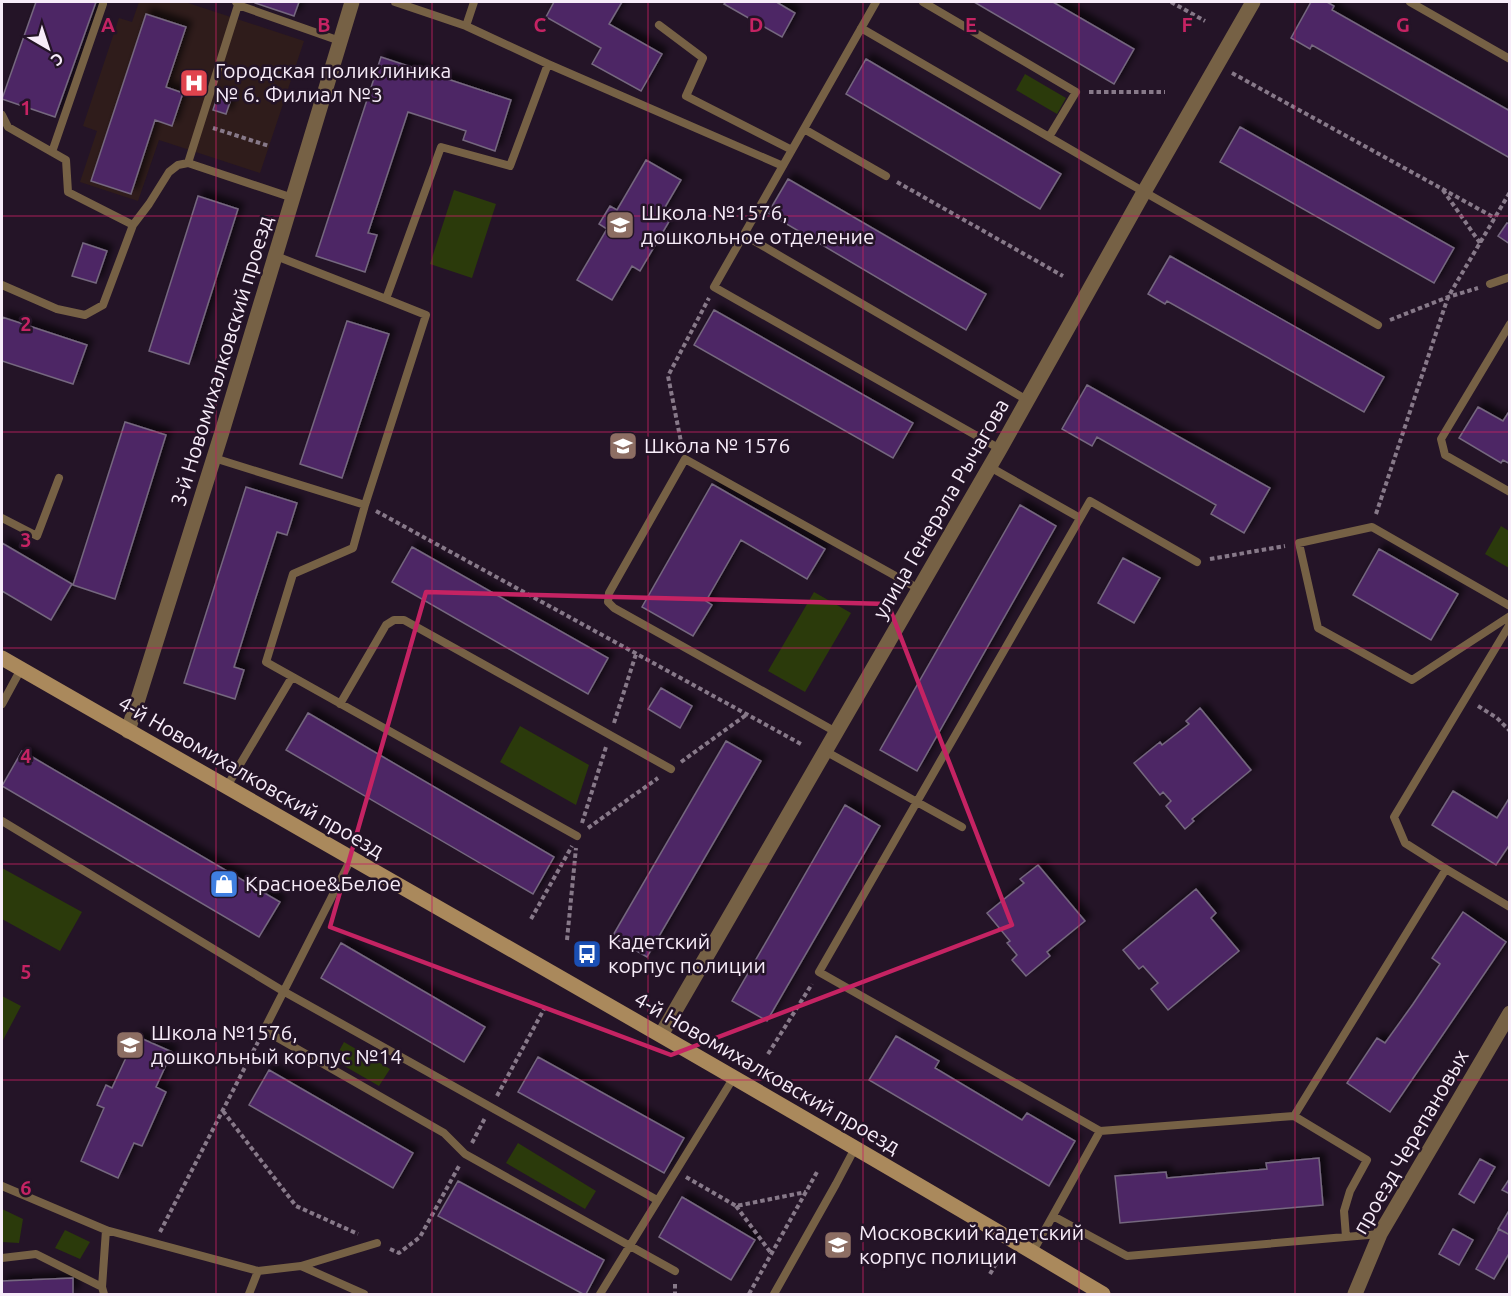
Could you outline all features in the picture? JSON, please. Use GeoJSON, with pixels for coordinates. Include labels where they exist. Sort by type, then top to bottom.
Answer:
{"type":"FeatureCollection","features":[{"type":"Feature","properties":{"kind":"street","name":"3-й Новомихалковский проезд"},"geometry":{"type":"LineString","coordinates":[[128,731],[214,458],[352,2]]}},
{"type":"Feature","properties":{"kind":"street","name":"улица Генерала Рычагова"},"geometry":{"type":"LineString","coordinates":[[661,1035],[990,467],[1253,2]]}},
{"type":"Feature","properties":{"kind":"street","name":"4-й Новомихалковский проезд"},"geometry":{"type":"LineString","coordinates":[[2,658],[734,1077],[1094,1292]]}},
{"type":"Feature","properties":{"kind":"street","name":"проезд Черепановых"},"geometry":{"type":"LineString","coordinates":[[1355,1294],[1380,1234],[1509,1013]]}},
{"type":"Feature","properties":{"kind":"lane"},"geometry":{"type":"LineString","coordinates":[[395,2],[466,26],[783,166]]}},
{"type":"Feature","properties":{"kind":"lane"},"geometry":{"type":"LineString","coordinates":[[466,26],[474,2]]}},
{"type":"Feature","properties":{"kind":"lane"},"geometry":{"type":"LineString","coordinates":[[876,2],[714,286],[1000,449]]}},
{"type":"Feature","properties":{"kind":"lane"},"geometry":{"type":"LineString","coordinates":[[923,2],[1076,92],[1049,137]]}},
{"type":"Feature","properties":{"kind":"lane"},"geometry":{"type":"LineString","coordinates":[[1410,2],[1509,59]]}},
{"type":"Feature","properties":{"kind":"lane"},"geometry":{"type":"LineString","coordinates":[[188,163],[237,3],[340,41]]}},
{"type":"Feature","properties":{"kind":"lane"},"geometry":{"type":"LineString","coordinates":[[52,152],[103,4]]}},
{"type":"Feature","properties":{"kind":"lane"},"geometry":{"type":"LineString","coordinates":[[659,26],[703,58],[686,96],[792,150]]}},
{"type":"Feature","properties":{"kind":"lane"},"geometry":{"type":"LineString","coordinates":[[861,28],[1378,325]]}},
{"type":"Feature","properties":{"kind":"lane"},"geometry":{"type":"LineString","coordinates":[[386,299],[441,147],[510,166],[548,64]]}},
{"type":"Feature","properties":{"kind":"lane"},"geometry":{"type":"LineString","coordinates":[[2,115],[8,127],[66,160],[68,192],[133,225]]}},
{"type":"Feature","properties":{"kind":"lane"},"geometry":{"type":"LineString","coordinates":[[804,129],[886,176]]}},
{"type":"Feature","properties":{"kind":"lane"},"geometry":{"type":"LineString","coordinates":[[2,285],[57,309],[85,315],[104,305],[133,225],[169,172],[178,165],[188,163],[293,198]]}},
{"type":"Feature","properties":{"kind":"lane"},"geometry":{"type":"LineString","coordinates":[[744,235],[1027,400]]}},
{"type":"Feature","properties":{"kind":"lane"},"geometry":{"type":"LineString","coordinates":[[276,256],[426,315],[353,548],[293,574],[266,662],[577,836]]}},
{"type":"Feature","properties":{"kind":"lane"},"geometry":{"type":"LineString","coordinates":[[1490,284],[1509,277]]}},
{"type":"Feature","properties":{"kind":"lane"},"geometry":{"type":"LineString","coordinates":[[1509,324],[1441,439],[1445,455],[1509,492]]}},
{"type":"Feature","properties":{"kind":"lane"},"geometry":{"type":"LineString","coordinates":[[214,458],[365,505]]}},
{"type":"Feature","properties":{"kind":"lane"},"geometry":{"type":"LineString","coordinates":[[836,732],[614,608],[608,602],[609,593],[685,459],[919,589]]}},
{"type":"Feature","properties":{"kind":"lane"},"geometry":{"type":"LineString","coordinates":[[990,467],[1080,518]]}},
{"type":"Feature","properties":{"kind":"lane"},"geometry":{"type":"LineString","coordinates":[[2,518],[38,536],[59,478]]}},
{"type":"Feature","properties":{"kind":"lane"},"geometry":{"type":"LineString","coordinates":[[1197,562],[1090,501],[819,972],[1100,1131],[1294,1116],[1367,1160],[1350,1191],[1344,1211],[1346,1237]]}},
{"type":"Feature","properties":{"kind":"lane"},"geometry":{"type":"LineString","coordinates":[[1509,606],[1372,527],[1299,543],[1318,628],[1412,680],[1509,616]]}},
{"type":"Feature","properties":{"kind":"lane"},"geometry":{"type":"LineString","coordinates":[[340,704],[386,625],[394,620],[404,620],[671,769]]}},
{"type":"Feature","properties":{"kind":"lane"},"geometry":{"type":"LineString","coordinates":[[1509,624],[1394,817],[1405,843],[1509,907]]}},
{"type":"Feature","properties":{"kind":"lane"},"geometry":{"type":"LineString","coordinates":[[2,704],[21,669]]}},
{"type":"Feature","properties":{"kind":"lane"},"geometry":{"type":"LineString","coordinates":[[226,788],[292,677]]}},
{"type":"Feature","properties":{"kind":"lane"},"geometry":{"type":"LineString","coordinates":[[825,751],[962,828]]}},
{"type":"Feature","properties":{"kind":"lane"},"geometry":{"type":"LineString","coordinates":[[2,821],[283,991],[657,1200]]}},
{"type":"Feature","properties":{"kind":"lane"},"geometry":{"type":"LineString","coordinates":[[351,859],[264,1030],[444,1133],[465,1154],[675,1271]]}},
{"type":"Feature","properties":{"kind":"lane"},"geometry":{"type":"LineString","coordinates":[[1294,1116],[1446,869]]}},
{"type":"Feature","properties":{"kind":"lane"},"geometry":{"type":"LineString","coordinates":[[600,1294],[734,1077]]}},
{"type":"Feature","properties":{"kind":"lane"},"geometry":{"type":"LineString","coordinates":[[1032,1253],[1100,1131]]}},
{"type":"Feature","properties":{"kind":"lane"},"geometry":{"type":"LineString","coordinates":[[774,1294],[855,1148]]}},
{"type":"Feature","properties":{"kind":"lane"},"geometry":{"type":"LineString","coordinates":[[2,1186],[106,1230],[258,1271],[302,1266],[377,1243]]}},
{"type":"Feature","properties":{"kind":"lane"},"geometry":{"type":"LineString","coordinates":[[1053,1215],[1127,1256],[1380,1234]]}},
{"type":"Feature","properties":{"kind":"lane"},"geometry":{"type":"LineString","coordinates":[[2,1258],[36,1254],[103,1291],[106,1230]]}},
{"type":"Feature","properties":{"kind":"lane"},"geometry":{"type":"LineString","coordinates":[[302,1266],[364,1294]]}},
{"type":"Feature","properties":{"kind":"lane"},"geometry":{"type":"LineString","coordinates":[[249,1294],[258,1271]]}},
{"type":"Feature","properties":{"kind":"path"},"geometry":{"type":"LineString","coordinates":[[1171,2],[1205,21]]}},
{"type":"Feature","properties":{"kind":"path"},"geometry":{"type":"LineString","coordinates":[[1216,64],[1495,218]]}},
{"type":"Feature","properties":{"kind":"path"},"geometry":{"type":"LineString","coordinates":[[1076,92],[1165,92]]}},
{"type":"Feature","properties":{"kind":"path"},"geometry":{"type":"LineString","coordinates":[[201,123],[269,146]]}},
{"type":"Feature","properties":{"kind":"path"},"geometry":{"type":"LineString","coordinates":[[886,176],[1063,276]]}},
{"type":"Feature","properties":{"kind":"path"},"geometry":{"type":"LineString","coordinates":[[1443,189],[1480,243]]}},
{"type":"Feature","properties":{"kind":"path"},"geometry":{"type":"LineString","coordinates":[[1372,527],[1448,297],[1509,192]]}},
{"type":"Feature","properties":{"kind":"path"},"geometry":{"type":"LineString","coordinates":[[1378,325],[1448,297],[1490,284]]}},
{"type":"Feature","properties":{"kind":"path"},"geometry":{"type":"LineString","coordinates":[[685,459],[668,376],[714,286]]}},
{"type":"Feature","properties":{"kind":"path"},"geometry":{"type":"LineString","coordinates":[[365,505],[801,744]]}},
{"type":"Feature","properties":{"kind":"path"},"geometry":{"type":"LineString","coordinates":[[1197,562],[1299,543]]}},
{"type":"Feature","properties":{"kind":"path"},"geometry":{"type":"LineString","coordinates":[[531,919],[577,836],[636,654]]}},
{"type":"Feature","properties":{"kind":"path"},"geometry":{"type":"LineString","coordinates":[[1465,698],[1497,718],[1509,731]]}},
{"type":"Feature","properties":{"kind":"path"},"geometry":{"type":"LineString","coordinates":[[567,940],[577,836]]}},
{"type":"Feature","properties":{"kind":"path"},"geometry":{"type":"LineString","coordinates":[[768,1054],[819,972]]}},
{"type":"Feature","properties":{"kind":"path"},"geometry":{"type":"LineString","coordinates":[[223,1111],[296,1206],[399,1253],[420,1237],[544,1009]]}},
{"type":"Feature","properties":{"kind":"path"},"geometry":{"type":"LineString","coordinates":[[154,1243],[264,1030]]}},
{"type":"Feature","properties":{"kind":"path"},"geometry":{"type":"LineString","coordinates":[[675,1171],[736,1206],[772,1254]]}},
{"type":"Feature","properties":{"kind":"path"},"geometry":{"type":"LineString","coordinates":[[749,1294],[817,1172]]}},
{"type":"Feature","properties":{"kind":"path"},"geometry":{"type":"LineString","coordinates":[[736,1206],[806,1192]]}},
{"type":"Feature","properties":{"kind":"path"},"geometry":{"type":"LineString","coordinates":[[990,1274],[1000,1257]]}},
{"type":"Feature","properties":{"kind":"highlighted area"},"geometry":{"type":"Polygon","coordinates":[[[426,592],[888,604],[1012,925],[671,1055],[330,927],[426,592]]]}},
{"type":"Feature","properties":{"kind":"shaded area","name":"Городская поликлиника № 6. Филиал №3"},"geometry":{"type":"Polygon","coordinates":[[[139,2],[185,2],[304,41],[260,173],[159,140],[138,201],[80,182],[97,131],[83,126],[119,18],[132,22],[139,2]]]}},
{"type":"Feature","properties":{"kind":"green space"},"geometry":{"type":"Polygon","coordinates":[[[1025,74],[1066,98],[1057,114],[1016,90],[1025,74]]]}},
{"type":"Feature","properties":{"kind":"green space"},"geometry":{"type":"Polygon","coordinates":[[[454,190],[496,204],[472,278],[430,264],[454,190]]]}},
{"type":"Feature","properties":{"kind":"green space"},"geometry":{"type":"Polygon","coordinates":[[[1501,526],[1509,531],[1509,568],[1485,554],[1501,526]]]}},
{"type":"Feature","properties":{"kind":"green space"},"geometry":{"type":"Polygon","coordinates":[[[814,592],[851,613],[805,692],[768,671],[814,592]]]}},
{"type":"Feature","properties":{"kind":"green space"},"geometry":{"type":"Polygon","coordinates":[[[520,726],[589,765],[576,805],[500,762],[520,726]]]}},
{"type":"Feature","properties":{"kind":"green space"},"geometry":{"type":"Polygon","coordinates":[[[2,868],[82,912],[60,951],[2,919],[2,868]]]}},
{"type":"Feature","properties":{"kind":"green space"},"geometry":{"type":"Polygon","coordinates":[[[2,996],[21,1006],[2,1042],[2,996]]]}},
{"type":"Feature","properties":{"kind":"green space"},"geometry":{"type":"Polygon","coordinates":[[[344,1042],[390,1069],[379,1086],[334,1060],[344,1042]]]}},
{"type":"Feature","properties":{"kind":"green space"},"geometry":{"type":"Polygon","coordinates":[[[518,1143],[596,1191],[585,1209],[506,1163],[518,1143]]]}},
{"type":"Feature","properties":{"kind":"green space"},"geometry":{"type":"Polygon","coordinates":[[[2,1209],[23,1219],[19,1243],[2,1242],[2,1209]]]}},
{"type":"Feature","properties":{"kind":"green space"},"geometry":{"type":"Polygon","coordinates":[[[65,1230],[90,1242],[80,1259],[55,1248],[65,1230]]]}},
{"type":"Feature","properties":{"kind":"building"},"geometry":{"type":"Polygon","coordinates":[[[36,2],[96,2],[55,117],[2,99],[36,2]]]}},
{"type":"Feature","properties":{"kind":"building"},"geometry":{"type":"Polygon","coordinates":[[[255,2],[299,2],[294,16],[255,2]]]}},
{"type":"Feature","properties":{"kind":"building"},"geometry":{"type":"Polygon","coordinates":[[[554,2],[622,2],[609,24],[662,54],[641,91],[592,64],[601,48],[546,17],[554,2]]]}},
{"type":"Feature","properties":{"kind":"building"},"geometry":{"type":"Polygon","coordinates":[[[726,2],[779,2],[795,13],[782,37],[724,4],[726,2]]]}},
{"type":"Feature","properties":{"kind":"building"},"geometry":{"type":"Polygon","coordinates":[[[974,2],[1053,2],[1134,49],[1114,84],[974,2]]]}},
{"type":"Feature","properties":{"kind":"building"},"geometry":{"type":"Polygon","coordinates":[[[1311,2],[1327,2],[1334,6],[1332,10],[1510,111],[1510,154],[1508,157],[1312,45],[1310,49],[1291,38],[1311,2]]]}},
{"type":"Feature","properties":{"kind":"building"},"geometry":{"type":"Polygon","coordinates":[[[146,14],[186,27],[166,87],[183,93],[172,126],[155,120],[131,194],[91,181],[146,14]]]}},
{"type":"Feature","properties":{"kind":"building"},"geometry":{"type":"Polygon","coordinates":[[[381,57],[511,100],[495,151],[463,140],[466,131],[408,112],[368,233],[377,235],[365,272],[316,256],[381,57]]]}},
{"type":"Feature","properties":{"kind":"building"},"geometry":{"type":"Polygon","coordinates":[[[866,59],[1061,174],[1040,209],[846,94],[866,59]]]}},
{"type":"Feature","properties":{"kind":"building"},"geometry":{"type":"Polygon","coordinates":[[[218,95],[231,99],[226,114],[213,110],[218,95]]]}},
{"type":"Feature","properties":{"kind":"building"},"geometry":{"type":"Polygon","coordinates":[[[1240,127],[1454,248],[1434,283],[1220,162],[1240,127]]]}},
{"type":"Feature","properties":{"kind":"building"},"geometry":{"type":"Polygon","coordinates":[[[646,160],[681,180],[661,214],[670,220],[640,271],[632,266],[612,300],[577,280],[607,229],[599,224],[610,206],[617,210],[646,160]]]}},
{"type":"Feature","properties":{"kind":"building"},"geometry":{"type":"Polygon","coordinates":[[[788,179],[986,294],[966,330],[768,213],[788,179]]]}},
{"type":"Feature","properties":{"kind":"building"},"geometry":{"type":"Polygon","coordinates":[[[198,196],[238,209],[189,364],[149,351],[198,196]]]}},
{"type":"Feature","properties":{"kind":"building"},"geometry":{"type":"Polygon","coordinates":[[[1507,223],[1510,224],[1510,244],[1498,236],[1507,223]]]}},
{"type":"Feature","properties":{"kind":"building"},"geometry":{"type":"Polygon","coordinates":[[[83,243],[107,251],[96,283],[72,276],[83,243]]]}},
{"type":"Feature","properties":{"kind":"building"},"geometry":{"type":"Polygon","coordinates":[[[1170,256],[1384,377],[1364,412],[1167,301],[1165,304],[1148,294],[1170,256]]]}},
{"type":"Feature","properties":{"kind":"building"},"geometry":{"type":"Polygon","coordinates":[[[714,310],[913,423],[893,458],[694,345],[714,310]]]}},
{"type":"Feature","properties":{"kind":"building"},"geometry":{"type":"Polygon","coordinates":[[[2,317],[87,345],[73,384],[2,361],[2,317]]]}},
{"type":"Feature","properties":{"kind":"building"},"geometry":{"type":"Polygon","coordinates":[[[347,321],[389,334],[342,478],[300,464],[347,321]]]}},
{"type":"Feature","properties":{"kind":"building"},"geometry":{"type":"Polygon","coordinates":[[[1087,385],[1270,488],[1244,533],[1211,514],[1216,505],[1097,437],[1092,446],[1062,429],[1087,385]]]}},
{"type":"Feature","properties":{"kind":"building"},"geometry":{"type":"Polygon","coordinates":[[[1478,407],[1503,421],[1510,410],[1510,464],[1503,460],[1501,463],[1459,438],[1478,407]]]}},
{"type":"Feature","properties":{"kind":"building"},"geometry":{"type":"Polygon","coordinates":[[[125,422],[166,435],[115,599],[73,585],[125,422]]]}},
{"type":"Feature","properties":{"kind":"building"},"geometry":{"type":"Polygon","coordinates":[[[712,484],[825,549],[807,579],[741,540],[706,601],[712,605],[693,636],[642,607],[712,484]]]}},
{"type":"Feature","properties":{"kind":"building"},"geometry":{"type":"Polygon","coordinates":[[[246,487],[297,503],[287,535],[277,532],[255,600],[234,667],[244,670],[235,699],[184,683],[246,487]]]}},
{"type":"Feature","properties":{"kind":"building"},"geometry":{"type":"Polygon","coordinates":[[[1020,505],[1056,526],[917,771],[880,750],[1020,505]]]}},
{"type":"Feature","properties":{"kind":"building"},"geometry":{"type":"Polygon","coordinates":[[[2,543],[72,584],[51,620],[2,591],[2,543]]]}},
{"type":"Feature","properties":{"kind":"building"},"geometry":{"type":"Polygon","coordinates":[[[412,547],[608,658],[588,694],[392,582],[412,547]]]}},
{"type":"Feature","properties":{"kind":"building"},"geometry":{"type":"Polygon","coordinates":[[[1379,549],[1458,594],[1431,640],[1353,595],[1379,549]]]}},
{"type":"Feature","properties":{"kind":"building"},"geometry":{"type":"Polygon","coordinates":[[[1123,558],[1160,578],[1134,623],[1098,603],[1123,558]]]}},
{"type":"Feature","properties":{"kind":"building"},"geometry":{"type":"Polygon","coordinates":[[[661,688],[692,706],[680,728],[648,709],[661,688]]]}},
{"type":"Feature","properties":{"kind":"building"},"geometry":{"type":"Polygon","coordinates":[[[1200,708],[1251,770],[1192,819],[1194,821],[1185,829],[1166,806],[1171,801],[1163,792],[1160,795],[1134,763],[1160,742],[1162,745],[1189,724],[1186,721],[1200,708]]]}},
{"type":"Feature","properties":{"kind":"building"},"geometry":{"type":"Polygon","coordinates":[[[308,713],[554,857],[533,894],[286,750],[308,713]]]}},
{"type":"Feature","properties":{"kind":"building"},"geometry":{"type":"Polygon","coordinates":[[[726,741],[761,761],[647,957],[612,937],[726,741]]]}},
{"type":"Feature","properties":{"kind":"building"},"geometry":{"type":"Polygon","coordinates":[[[22,751],[280,902],[259,937],[2,786],[22,751]]]}},
{"type":"Feature","properties":{"kind":"building"},"geometry":{"type":"Polygon","coordinates":[[[1453,791],[1497,818],[1510,797],[1510,844],[1496,865],[1432,825],[1453,791]]]}},
{"type":"Feature","properties":{"kind":"building"},"geometry":{"type":"Polygon","coordinates":[[[845,805],[880,826],[767,1021],[732,1001],[845,805]]]}},
{"type":"Feature","properties":{"kind":"building"},"geometry":{"type":"Polygon","coordinates":[[[1038,865],[1085,921],[1047,952],[1050,956],[1026,976],[1012,960],[1017,955],[1007,943],[1010,941],[987,913],[1024,883],[1020,879],[1038,865]]]}},
{"type":"Feature","properties":{"kind":"building"},"geometry":{"type":"Polygon","coordinates":[[[1196,889],[1216,913],[1211,918],[1239,951],[1168,1010],[1151,989],[1158,983],[1143,966],[1139,969],[1123,950],[1196,889]]]}},
{"type":"Feature","properties":{"kind":"building"},"geometry":{"type":"Polygon","coordinates":[[[1463,912],[1506,942],[1390,1112],[1347,1083],[1377,1038],[1385,1043],[1413,1004],[1440,964],[1432,958],[1463,912]]]}},
{"type":"Feature","properties":{"kind":"building"},"geometry":{"type":"Polygon","coordinates":[[[341,943],[485,1027],[464,1062],[321,978],[341,943]]]}},
{"type":"Feature","properties":{"kind":"building"},"geometry":{"type":"Polygon","coordinates":[[[136,1036],[172,1052],[156,1087],[166,1092],[142,1146],[134,1143],[118,1178],[81,1161],[104,1108],[97,1105],[106,1085],[112,1088],[136,1036]]]}},
{"type":"Feature","properties":{"kind":"building"},"geometry":{"type":"Polygon","coordinates":[[[896,1036],[939,1061],[935,1068],[1022,1120],[1027,1113],[1075,1141],[1049,1186],[869,1080],[896,1036]]]}},
{"type":"Feature","properties":{"kind":"building"},"geometry":{"type":"Polygon","coordinates":[[[538,1057],[684,1138],[664,1173],[518,1092],[538,1057]]]}},
{"type":"Feature","properties":{"kind":"building"},"geometry":{"type":"Polygon","coordinates":[[[269,1070],[413,1153],[393,1188],[249,1105],[269,1070]]]}},
{"type":"Feature","properties":{"kind":"building"},"geometry":{"type":"Polygon","coordinates":[[[1319,1158],[1323,1205],[1120,1223],[1115,1176],[1166,1172],[1167,1178],[1267,1169],[1266,1163],[1319,1158]]]}},
{"type":"Feature","properties":{"kind":"building"},"geometry":{"type":"Polygon","coordinates":[[[1480,1159],[1495,1167],[1474,1203],[1459,1194],[1480,1159]]]}},
{"type":"Feature","properties":{"kind":"building"},"geometry":{"type":"Polygon","coordinates":[[[1510,1178],[1510,1194],[1502,1190],[1510,1178]]]}},
{"type":"Feature","properties":{"kind":"building"},"geometry":{"type":"Polygon","coordinates":[[[458,1181],[604,1260],[586,1294],[438,1216],[458,1181]]]}},
{"type":"Feature","properties":{"kind":"building"},"geometry":{"type":"Polygon","coordinates":[[[682,1197],[755,1240],[731,1280],[659,1237],[682,1197]]]}},
{"type":"Feature","properties":{"kind":"building"},"geometry":{"type":"Polygon","coordinates":[[[1510,1209],[1510,1235],[1498,1229],[1510,1209]]]}},
{"type":"Feature","properties":{"kind":"building"},"geometry":{"type":"Polygon","coordinates":[[[1453,1229],[1473,1240],[1459,1265],[1439,1254],[1453,1229]]]}},
{"type":"Feature","properties":{"kind":"building"},"geometry":{"type":"Polygon","coordinates":[[[1499,1229],[1510,1235],[1510,1252],[1494,1279],[1476,1269],[1499,1229]]]}},
{"type":"Feature","properties":{"kind":"building"},"geometry":{"type":"Polygon","coordinates":[[[73,1278],[73,1294],[2,1294],[2,1281],[73,1278]]]}},
{"type":"Feature","properties":{"kind":"place","name":"Городская поликлиника № 6. Филиал №3"},"geometry":{"type":"Point","coordinates":[194,83]}},
{"type":"Feature","properties":{"kind":"place","name":"Школа №1576, дошкольное отделение"},"geometry":{"type":"Point","coordinates":[620,225]}},
{"type":"Feature","properties":{"kind":"place","name":"Школа № 1576"},"geometry":{"type":"Point","coordinates":[623,446]}},
{"type":"Feature","properties":{"kind":"place","name":"Красное&Белое"},"geometry":{"type":"Point","coordinates":[224,884]}},
{"type":"Feature","properties":{"kind":"place","name":"Кадетский корпус полиции"},"geometry":{"type":"Point","coordinates":[587,954]}},
{"type":"Feature","properties":{"kind":"place","name":"Школа №1576, дошкольный корпус №14"},"geometry":{"type":"Point","coordinates":[130,1045]}},
{"type":"Feature","properties":{"kind":"place","name":"Московский кадетский корпус полиции"},"geometry":{"type":"Point","coordinates":[838,1245]}}]}
